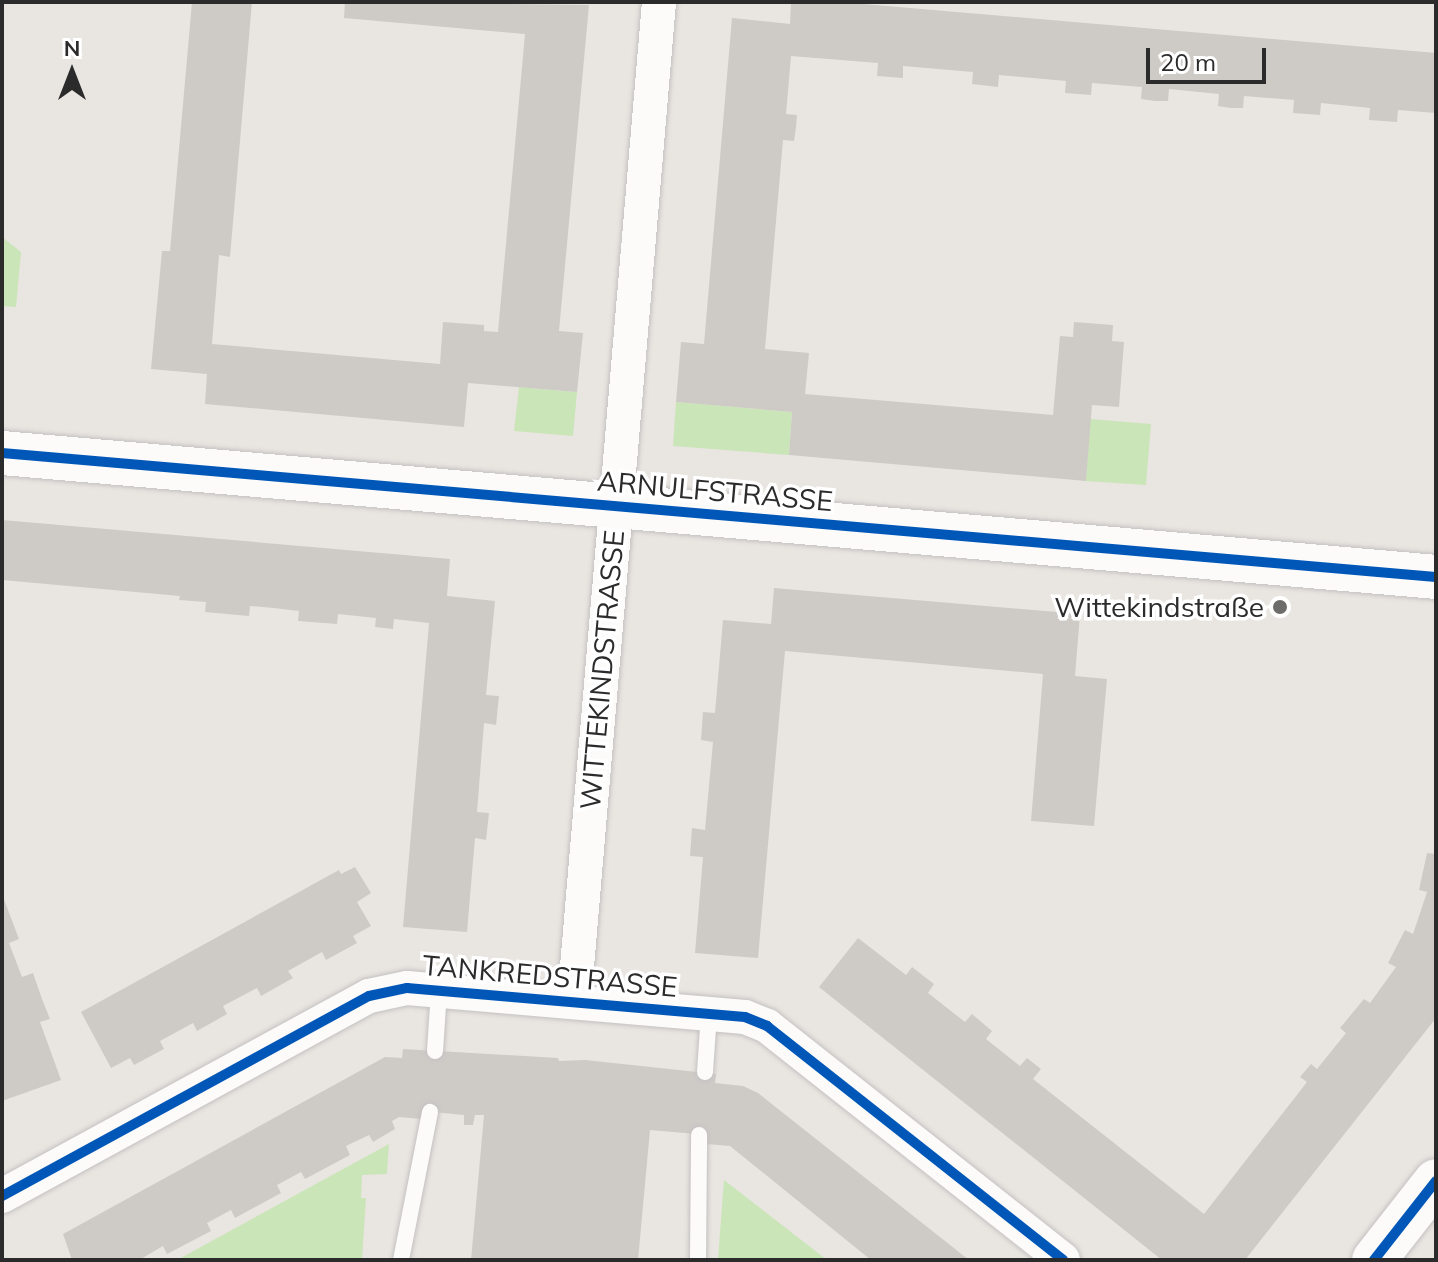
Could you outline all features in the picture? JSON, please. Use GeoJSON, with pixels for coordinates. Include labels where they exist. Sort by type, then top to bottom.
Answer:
{"type":"FeatureCollection","features":[{"type":"Feature","properties":{"kind":"main road","name":"ARNULFSTRASSE"},"geometry":{"type":"LineString","coordinates":[[2,453],[1432,578]]}},
{"type":"Feature","properties":{"kind":"main road"},"geometry":{"type":"LineString","coordinates":[[1374,1260],[1436,1181]]}},
{"type":"Feature","properties":{"kind":"street","name":"WITTEKINDSTRASSE"},"geometry":{"type":"LineString","coordinates":[[574,1002],[659,2]]}},
{"type":"Feature","properties":{"kind":"street","name":"TANKREDSTRASSE"},"geometry":{"type":"LineString","coordinates":[[2,1196],[369,996],[407,988],[745,1017],[767,1026],[1063,1260]]}},
{"type":"Feature","properties":{"kind":"lane"},"geometry":{"type":"LineString","coordinates":[[435,1051],[439,990]]}},
{"type":"Feature","properties":{"kind":"lane"},"geometry":{"type":"LineString","coordinates":[[705,1072],[709,1014]]}},
{"type":"Feature","properties":{"kind":"lane"},"geometry":{"type":"LineString","coordinates":[[401,1260],[430,1112]]}},
{"type":"Feature","properties":{"kind":"lane"},"geometry":{"type":"LineString","coordinates":[[698,1260],[699,1135]]}},
{"type":"Feature","properties":{"kind":"green space"},"geometry":{"type":"Polygon","coordinates":[[[2,237],[21,252],[16,307],[2,306],[2,237]]]}},
{"type":"Feature","properties":{"kind":"green space"},"geometry":{"type":"Polygon","coordinates":[[[519,387],[577,392],[573,436],[514,431],[519,387]]]}},
{"type":"Feature","properties":{"kind":"green space"},"geometry":{"type":"Polygon","coordinates":[[[676,402],[792,412],[789,455],[673,446],[676,402]]]}},
{"type":"Feature","properties":{"kind":"green space"},"geometry":{"type":"Polygon","coordinates":[[[1090,419],[1151,424],[1146,485],[1086,481],[1090,419]]]}},
{"type":"Feature","properties":{"kind":"green space"},"geometry":{"type":"Polygon","coordinates":[[[389,1144],[387,1174],[362,1175],[361,1198],[366,1198],[362,1260],[177,1260],[389,1144]]]}},
{"type":"Feature","properties":{"kind":"green space"},"geometry":{"type":"Polygon","coordinates":[[[724,1180],[827,1260],[718,1260],[724,1180]]]}},
{"type":"Feature","properties":{"kind":"building"},"geometry":{"type":"Polygon","coordinates":[[[192,2],[252,2],[230,257],[219,255],[212,344],[440,364],[443,322],[484,325],[484,331],[498,332],[525,34],[344,18],[345,2],[589,5],[559,331],[583,333],[577,392],[468,383],[464,427],[205,404],[207,374],[151,369],[162,251],[170,251],[192,2]]]}},
{"type":"Feature","properties":{"kind":"building"},"geometry":{"type":"Polygon","coordinates":[[[791,2],[840,2],[1436,53],[1436,113],[1398,110],[1397,122],[1369,120],[1370,108],[1321,103],[1320,115],[1293,113],[1294,100],[1244,96],[1243,108],[1231,108],[1218,106],[1219,94],[1169,89],[1168,101],[1155,101],[1141,99],[1142,87],[1092,83],[1091,95],[1065,93],[1066,81],[999,75],[998,87],[972,84],[973,72],[903,66],[903,78],[877,76],[878,63],[791,56],[786,114],[797,115],[796,127],[794,141],[783,140],[765,349],[809,353],[805,394],[1053,415],[1060,336],[1073,337],[1074,322],[1113,325],[1112,341],[1124,342],[1119,407],[1092,405],[1086,481],[789,455],[792,412],[676,402],[681,342],[704,344],[732,18],[790,24],[791,2]]]}},
{"type":"Feature","properties":{"kind":"building"},"geometry":{"type":"Polygon","coordinates":[[[2,520],[450,559],[447,596],[495,601],[486,695],[499,696],[496,725],[484,723],[477,812],[489,813],[486,840],[475,838],[467,932],[403,927],[429,623],[394,619],[393,629],[375,627],[376,618],[338,614],[337,624],[298,621],[299,611],[250,606],[249,616],[205,612],[206,602],[179,600],[180,596],[2,580],[2,520]]]}},
{"type":"Feature","properties":{"kind":"building"},"geometry":{"type":"Polygon","coordinates":[[[774,588],[1080,614],[1075,676],[1107,679],[1094,826],[1031,821],[1043,674],[785,651],[758,958],[695,953],[703,857],[690,856],[692,828],[705,830],[713,742],[701,740],[703,712],[715,713],[723,620],[771,624],[774,588]]]}},
{"type":"Feature","properties":{"kind":"building"},"geometry":{"type":"Polygon","coordinates":[[[1427,853],[1436,854],[1436,1018],[1245,1260],[1162,1260],[819,987],[858,938],[906,975],[912,967],[934,984],[928,993],[965,1022],[972,1014],[992,1031],[986,1039],[1020,1066],[1027,1058],[1041,1069],[1033,1079],[1204,1214],[1307,1082],[1300,1077],[1311,1064],[1317,1069],[1346,1033],[1340,1028],[1364,999],[1370,1003],[1396,967],[1388,963],[1405,930],[1413,934],[1427,892],[1419,890],[1427,853]]]}},
{"type":"Feature","properties":{"kind":"building"},"geometry":{"type":"Polygon","coordinates":[[[355,867],[371,893],[357,902],[371,926],[353,936],[357,943],[326,960],[322,952],[288,971],[293,978],[261,996],[257,988],[223,1006],[227,1014],[197,1031],[193,1023],[160,1041],[164,1049],[134,1065],[130,1058],[111,1068],[81,1012],[339,870],[341,874],[355,867]]]}},
{"type":"Feature","properties":{"kind":"building"},"geometry":{"type":"Polygon","coordinates":[[[2,894],[19,939],[9,943],[22,977],[33,973],[50,1019],[40,1022],[61,1080],[2,1101],[2,894]]]}},
{"type":"Feature","properties":{"kind":"building"},"geometry":{"type":"Polygon","coordinates":[[[403,1049],[558,1058],[559,1061],[585,1060],[716,1074],[715,1083],[743,1086],[758,1093],[969,1260],[871,1260],[730,1146],[707,1144],[707,1135],[650,1130],[638,1260],[471,1260],[484,1115],[475,1115],[473,1125],[464,1125],[464,1115],[422,1111],[422,1119],[399,1117],[392,1121],[395,1129],[373,1142],[369,1135],[346,1146],[350,1155],[305,1179],[301,1172],[277,1185],[281,1193],[235,1218],[231,1210],[207,1223],[211,1231],[167,1254],[163,1246],[139,1260],[72,1260],[63,1234],[385,1057],[402,1058],[403,1049]]]}},
{"type":"Feature","properties":{"kind":"cycle path"},"geometry":{"type":"LineString","coordinates":[[2,453],[1436,577]]}},
{"type":"Feature","properties":{"kind":"cycle path"},"geometry":{"type":"LineString","coordinates":[[2,1196],[369,996],[407,988],[745,1017],[767,1026],[1063,1260]]}},
{"type":"Feature","properties":{"kind":"cycle path"},"geometry":{"type":"LineString","coordinates":[[1374,1260],[1436,1181]]}},
{"type":"Feature","properties":{"kind":"place","name":"Wittekindstraße"},"geometry":{"type":"Point","coordinates":[1280,607]}}]}
